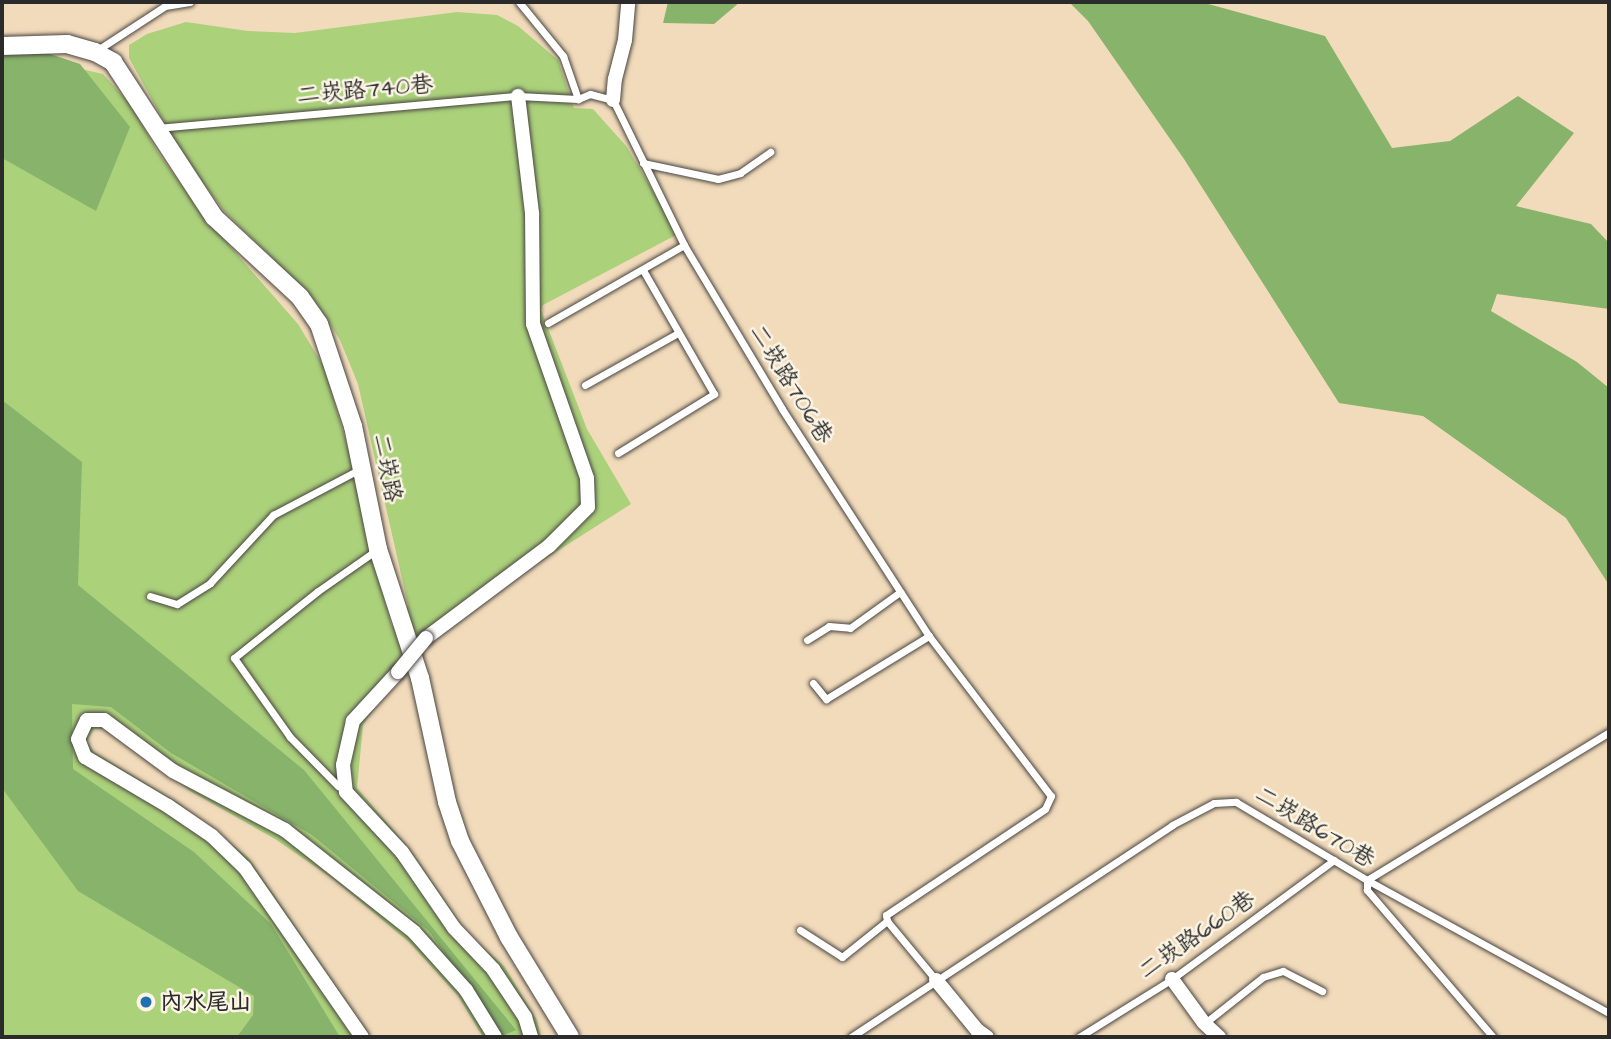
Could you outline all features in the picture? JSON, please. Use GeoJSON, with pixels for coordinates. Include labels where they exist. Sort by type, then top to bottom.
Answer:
{"type":"FeatureCollection","features":[{"type":"Feature","properties":{"kind":"street"},"geometry":{"type":"LineString","coordinates":[[613,100],[615,79],[625,40],[628,2]]}},
{"type":"Feature","properties":{"kind":"street","name":"二崁路"},"geometry":{"type":"LineString","coordinates":[[2,46],[67,44],[95,52],[113,62],[214,217],[300,298],[318,324],[354,425],[378,549],[420,678],[447,802],[460,841],[509,937],[570,1037]]}},
{"type":"Feature","properties":{"kind":"street"},"geometry":{"type":"LineString","coordinates":[[518,96],[532,213],[533,324],[587,478],[588,507],[549,546],[426,638],[353,720],[343,765],[346,792],[402,852],[454,929],[493,969],[525,1017],[531,1037]]}},
{"type":"Feature","properties":{"kind":"street"},"geometry":{"type":"LineString","coordinates":[[362,1037],[245,868],[212,836],[169,806],[85,757],[78,740],[87,720],[103,720],[173,771],[285,830],[414,932],[466,990],[495,1037]]}},
{"type":"Feature","properties":{"kind":"street"},"geometry":{"type":"LineString","coordinates":[[936,979],[977,1030],[987,1037]]}},
{"type":"Feature","properties":{"kind":"street"},"geometry":{"type":"LineString","coordinates":[[1172,979],[1204,1023],[1219,1037]]}},
{"type":"Feature","properties":{"kind":"lane"},"geometry":{"type":"LineString","coordinates":[[95,52],[165,6],[189,2]]}},
{"type":"Feature","properties":{"kind":"lane"},"geometry":{"type":"LineString","coordinates":[[519,2],[563,56],[578,99],[590,94],[613,100]]}},
{"type":"Feature","properties":{"kind":"lane","name":"二崁路740巷"},"geometry":{"type":"LineString","coordinates":[[156,128],[518,96],[578,99]]}},
{"type":"Feature","properties":{"kind":"lane","name":"二崁路706巷"},"geometry":{"type":"LineString","coordinates":[[613,100],[684,245],[782,409],[929,636],[1051,796],[1045,809],[886,915],[887,920]]}},
{"type":"Feature","properties":{"kind":"lane"},"geometry":{"type":"LineString","coordinates":[[643,163],[718,179],[740,173],[770,152]]}},
{"type":"Feature","properties":{"kind":"lane"},"geometry":{"type":"LineString","coordinates":[[548,323],[684,245]]}},
{"type":"Feature","properties":{"kind":"lane"},"geometry":{"type":"LineString","coordinates":[[618,453],[714,394],[643,270]]}},
{"type":"Feature","properties":{"kind":"lane"},"geometry":{"type":"LineString","coordinates":[[585,385],[678,333]]}},
{"type":"Feature","properties":{"kind":"lane"},"geometry":{"type":"LineString","coordinates":[[150,596],[177,604],[210,583],[272,515],[362,468]]}},
{"type":"Feature","properties":{"kind":"lane"},"geometry":{"type":"LineString","coordinates":[[338,786],[290,737],[234,658],[318,591],[378,549]]}},
{"type":"Feature","properties":{"kind":"lane"},"geometry":{"type":"LineString","coordinates":[[807,640],[829,626],[850,628],[900,592]]}},
{"type":"Feature","properties":{"kind":"lane"},"geometry":{"type":"LineString","coordinates":[[813,683],[827,699],[929,636]]}},
{"type":"Feature","properties":{"kind":"lane"},"geometry":{"type":"LineString","coordinates":[[1493,1037],[1367,890],[1367,880],[1609,732]]}},
{"type":"Feature","properties":{"kind":"lane","name":"二崁路670巷"},"geometry":{"type":"LineString","coordinates":[[851,1037],[1172,825],[1214,803],[1236,802],[1254,810],[1367,880],[1609,1013]]}},
{"type":"Feature","properties":{"kind":"lane","name":"二崁路660巷"},"geometry":{"type":"LineString","coordinates":[[1079,1037],[1172,979],[1334,860]]}},
{"type":"Feature","properties":{"kind":"lane"},"geometry":{"type":"LineString","coordinates":[[800,930],[842,957],[887,920],[936,979]]}},
{"type":"Feature","properties":{"kind":"lane"},"geometry":{"type":"LineString","coordinates":[[1204,1023],[1263,977],[1283,971],[1322,991]]}},
{"type":"Feature","properties":{"kind":"green space"},"geometry":{"type":"Polygon","coordinates":[[[668,2],[740,2],[714,24],[663,23],[668,2]]]}},
{"type":"Feature","properties":{"kind":"green space"},"geometry":{"type":"Polygon","coordinates":[[[1069,2],[1201,2],[1325,36],[1392,148],[1450,141],[1518,96],[1574,133],[1516,206],[1591,224],[1609,243],[1609,309],[1497,294],[1491,311],[1577,362],[1609,388],[1609,585],[1566,518],[1423,416],[1339,403],[1184,159],[1088,21],[1069,2]]]}},
{"type":"Feature","properties":{"kind":"green space"},"geometry":{"type":"Polygon","coordinates":[[[457,12],[497,15],[518,26],[558,60],[574,108],[593,109],[627,147],[678,234],[543,305],[541,310],[587,429],[631,504],[534,566],[422,650],[397,676],[363,725],[357,788],[410,849],[466,932],[504,966],[537,1020],[541,1037],[483,1037],[458,996],[410,943],[333,879],[275,839],[190,791],[107,729],[94,729],[87,741],[94,752],[180,804],[248,857],[371,1037],[2,1037],[2,108],[68,66],[103,74],[131,105],[157,151],[201,213],[298,324],[324,367],[353,465],[364,525],[392,627],[408,605],[358,384],[340,340],[313,298],[224,211],[182,154],[129,58],[129,45],[147,34],[186,22],[248,31],[295,33],[457,12]]]}},
{"type":"Feature","properties":{"kind":"green space"},"geometry":{"type":"Polygon","coordinates":[[[2,38],[80,64],[130,127],[96,211],[2,158],[2,38]]]}},
{"type":"Feature","properties":{"kind":"green space"},"geometry":{"type":"Polygon","coordinates":[[[2,400],[82,462],[78,585],[304,770],[516,1030],[502,1036],[429,931],[312,835],[171,753],[111,707],[72,704],[73,769],[194,852],[271,924],[340,1037],[237,1037],[253,1015],[254,996],[78,891],[2,788],[2,400]]]}},
{"type":"Feature","properties":{"kind":"place","name":"內水尾山"},"geometry":{"type":"Point","coordinates":[146,1002]}}]}
